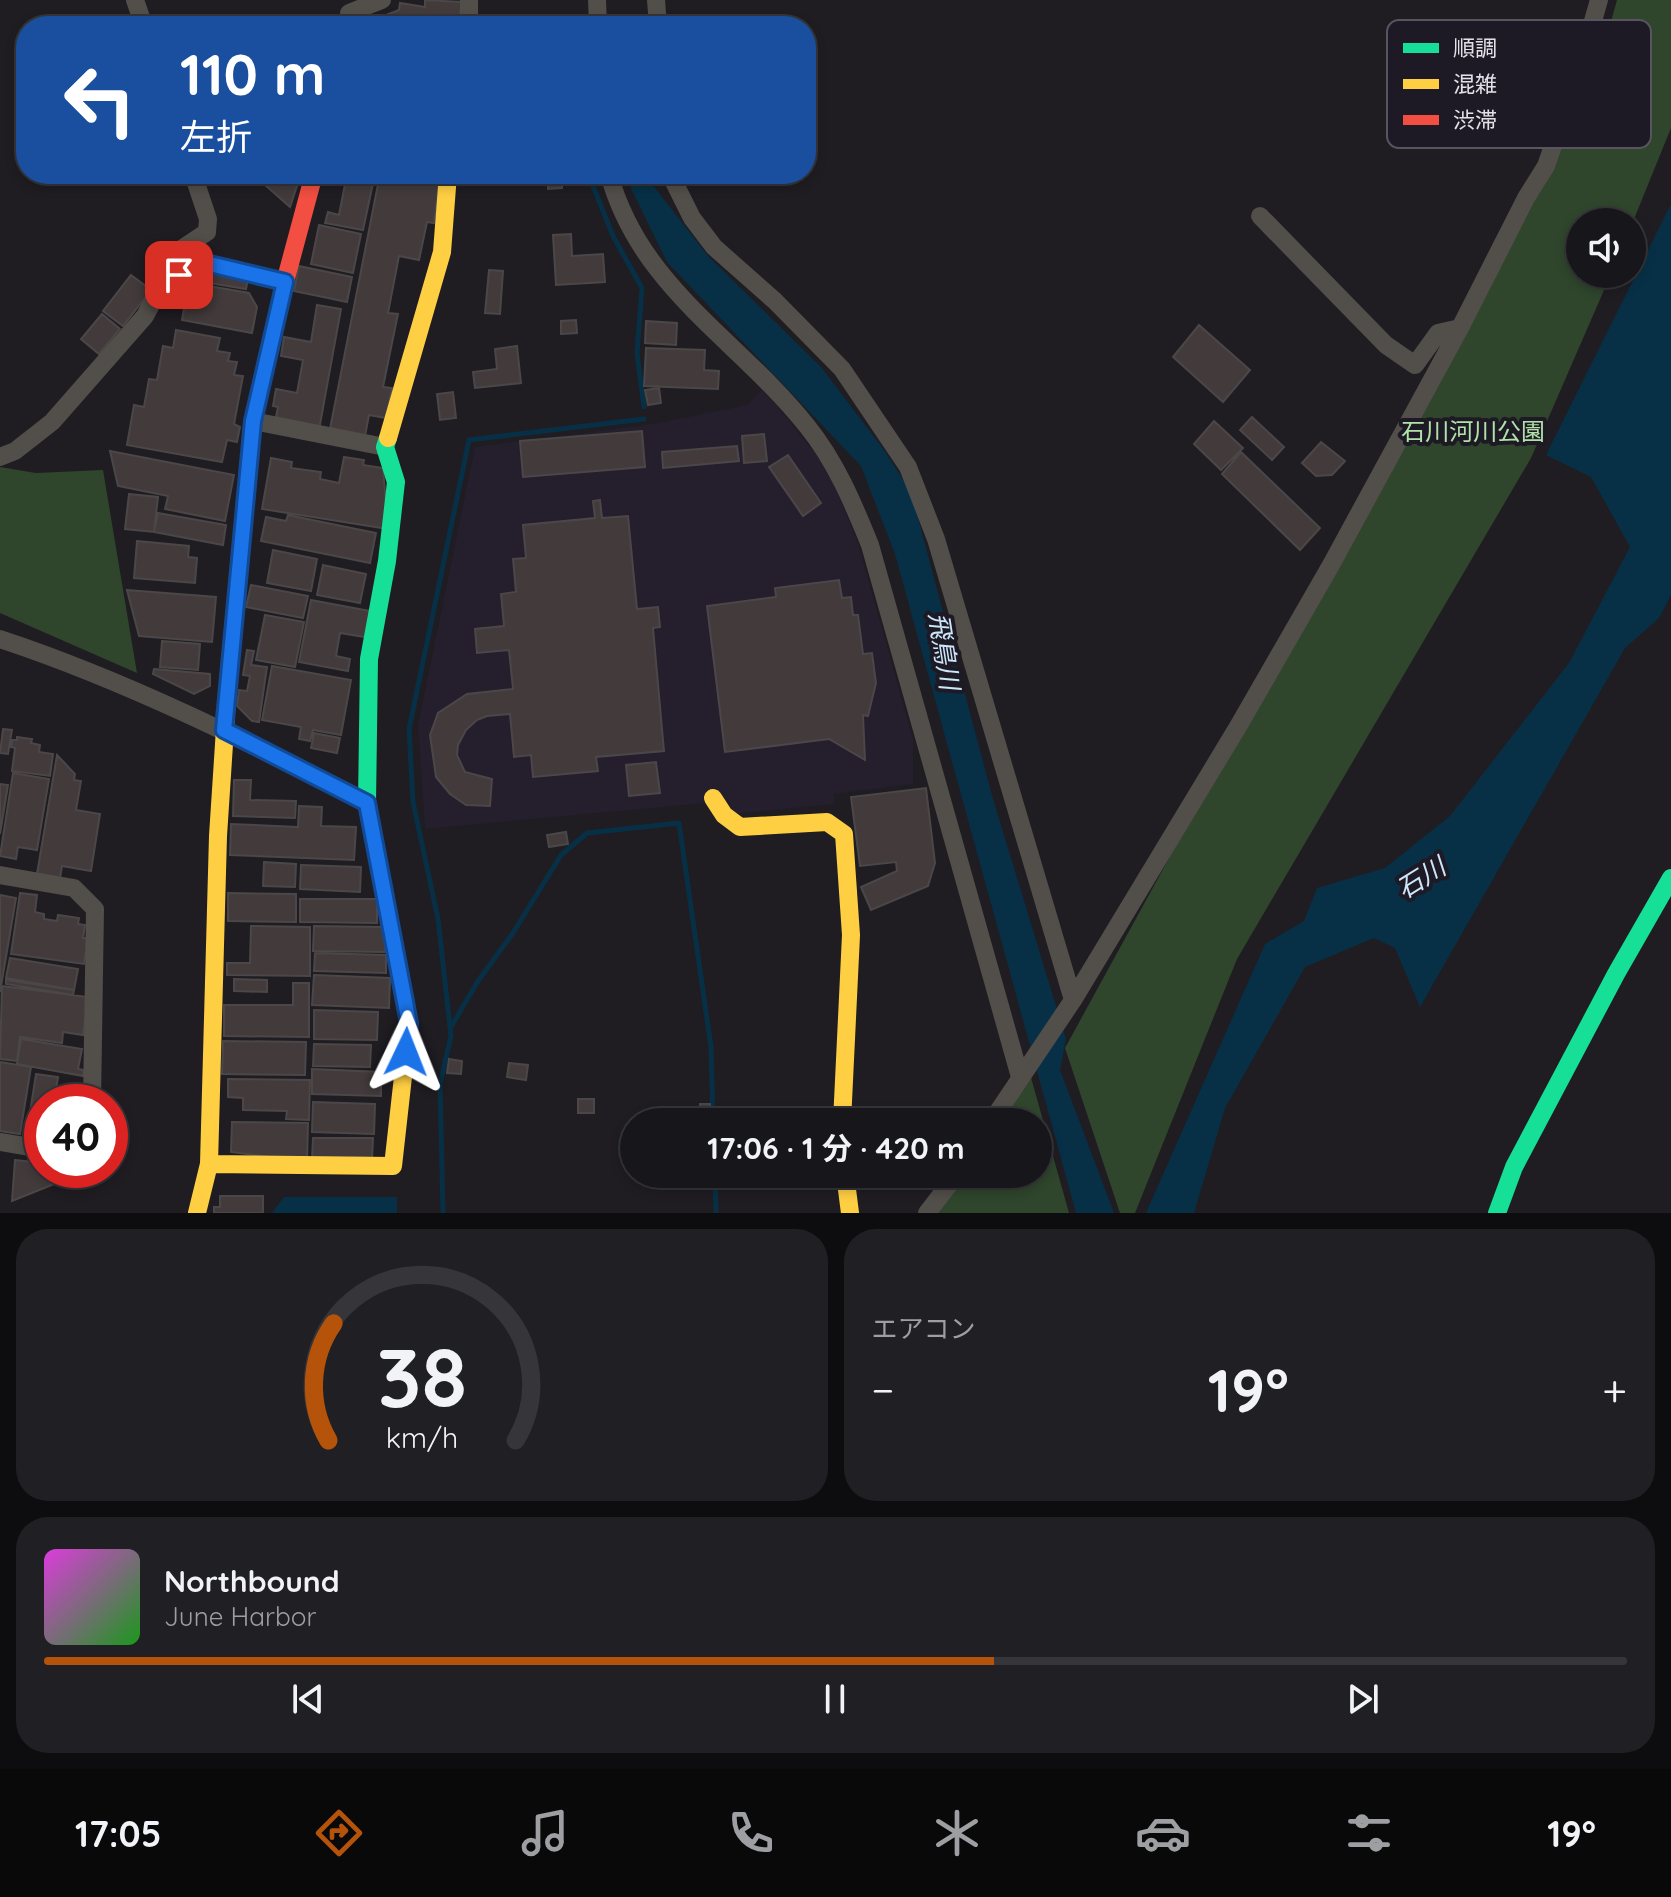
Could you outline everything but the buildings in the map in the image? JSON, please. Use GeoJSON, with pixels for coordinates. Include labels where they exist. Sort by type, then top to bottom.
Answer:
{"type":"FeatureCollection","features":[{"type":"Feature","properties":{"kind":"street"},"geometry":{"type":"LineString","coordinates":[[346,10],[382,0]]}},
{"type":"Feature","properties":{"kind":"street"},"geometry":{"type":"LineString","coordinates":[[1593,20],[1599,0]]}},
{"type":"Feature","properties":{"kind":"street"},"geometry":{"type":"LineString","coordinates":[[1000,1108],[1073,1000],[1239,725],[1331,565],[1460,328],[1526,198],[1546,166],[1552,148]]}},
{"type":"Feature","properties":{"kind":"street"},"geometry":{"type":"LineString","coordinates":[[0,457],[15,451],[52,422],[145,316],[160,288],[165,260],[207,232],[208,219],[196,184]]}},
{"type":"Feature","properties":{"kind":"street"},"geometry":{"type":"LineString","coordinates":[[197,1213],[209,1164],[224,730],[253,421],[311,184]]}},
{"type":"Feature","properties":{"kind":"street"},"geometry":{"type":"LineString","coordinates":[[209,1164],[393,1166],[409,1023],[367,803],[369,659],[387,561],[396,482],[385,447],[442,252],[447,184]]}},
{"type":"Feature","properties":{"kind":"street"},"geometry":{"type":"LineString","coordinates":[[612,184],[616,201],[644,254],[686,303],[765,378],[809,428],[845,483],[870,545],[1025,1069]]}},
{"type":"Feature","properties":{"kind":"street"},"geometry":{"type":"LineString","coordinates":[[675,184],[692,218],[714,247],[775,301],[842,369],[908,467],[936,539],[1073,1000]]}},
{"type":"Feature","properties":{"kind":"street"},"geometry":{"type":"LineString","coordinates":[[1260,216],[1400,357],[1415,365],[1438,333],[1460,328]]}},
{"type":"Feature","properties":{"kind":"street"},"geometry":{"type":"LineString","coordinates":[[160,288],[197,261],[285,282]]}},
{"type":"Feature","properties":{"kind":"street"},"geometry":{"type":"LineString","coordinates":[[253,421],[385,447]]}},
{"type":"Feature","properties":{"kind":"street"},"geometry":{"type":"LineString","coordinates":[[0,639],[224,730],[367,803]]}},
{"type":"Feature","properties":{"kind":"street"},"geometry":{"type":"LineString","coordinates":[[713,798],[724,815],[740,827],[827,822],[844,834],[851,935],[843,1108]]}},
{"type":"Feature","properties":{"kind":"street"},"geometry":{"type":"LineString","coordinates":[[0,875],[74,888],[95,909],[92,1084]]}},
{"type":"Feature","properties":{"kind":"street"},"geometry":{"type":"LineString","coordinates":[[1497,1213],[1514,1167],[1616,974],[1671,878]]}},
{"type":"Feature","properties":{"kind":"street"},"geometry":{"type":"LineString","coordinates":[[0,1142],[24,1146]]}},
{"type":"Feature","properties":{"kind":"street"},"geometry":{"type":"LineString","coordinates":[[847,1188],[850,1213]]}},
{"type":"Feature","properties":{"kind":"street"},"geometry":{"type":"LineString","coordinates":[[927,1213],[946,1188]]}},
{"type":"Feature","properties":{"kind":"shaded area"},"geometry":{"type":"Polygon","coordinates":[[[763,388],[829,471],[858,543],[913,739],[913,784],[834,794],[835,804],[732,814],[729,801],[425,829],[418,725],[475,447],[653,424],[747,405],[763,388]]]}},
{"type":"Feature","properties":{"kind":"green space","name":"石川河川公園"},"geometry":{"type":"Polygon","coordinates":[[[1617,0],[1671,0],[1671,128],[1638,208],[1566,208],[1566,288],[1605,288],[1531,458],[1237,959],[1135,1213],[1120,1213],[1065,1048],[1558,148],[1651,148],[1651,20],[1611,20],[1617,0]]]}},
{"type":"Feature","properties":{"kind":"green space"},"geometry":{"type":"Polygon","coordinates":[[[0,467],[36,473],[103,470],[137,673],[0,613],[0,467]]]}},
{"type":"Feature","properties":{"kind":"green space"},"geometry":{"type":"Polygon","coordinates":[[[1030,1074],[1040,1108],[1007,1108],[1030,1074]]]}},
{"type":"Feature","properties":{"kind":"green space"},"geometry":{"type":"Polygon","coordinates":[[[1052,1152],[1069,1213],[934,1213],[951,1188],[1052,1188],[1052,1152]]]}},
{"type":"Feature","properties":{"kind":"water","name":"飛鳥川"},"geometry":{"type":"Polygon","coordinates":[[[629,184],[652,184],[708,256],[821,367],[884,450],[911,492],[993,799],[1066,1039],[1060,1070],[1114,1213],[1076,1213],[1052,1126],[1052,1108],[1047,1108],[895,554],[861,466],[667,262],[629,184]]]}},
{"type":"Feature","properties":{"kind":"water","name":"石川"},"geometry":{"type":"Polygon","coordinates":[[[1671,204],[1671,595],[1659,618],[1625,648],[1420,1007],[1395,948],[1374,938],[1305,967],[1225,1108],[1194,1213],[1146,1213],[1265,944],[1304,921],[1317,888],[1385,868],[1450,816],[1569,663],[1630,547],[1591,477],[1546,455],[1629,288],[1646,288],[1646,254],[1671,204]]]}},
{"type":"Feature","properties":{"kind":"water"},"geometry":{"type":"Polygon","coordinates":[[[284,1197],[397,1197],[397,1213],[272,1213],[284,1197]]]}},
{"type":"Feature","properties":{"kind":"waterway"},"geometry":{"type":"LineString","coordinates":[[593,186],[613,236],[642,288],[637,353],[644,407]]}},
{"type":"Feature","properties":{"kind":"waterway"},"geometry":{"type":"LineString","coordinates":[[443,1213],[440,1084],[451,1036],[438,919],[413,802],[409,729],[469,440],[644,419]]}},
{"type":"Feature","properties":{"kind":"waterway"},"geometry":{"type":"LineString","coordinates":[[451,1027],[561,855],[587,833],[679,823],[711,1047],[713,1108]]}},
{"type":"Feature","properties":{"kind":"waterway"},"geometry":{"type":"LineString","coordinates":[[715,1188],[716,1213]]}},
{"type":"Feature","properties":{"kind":"traffic: fast"},"geometry":{"type":"LineString","coordinates":[[375,845],[367,803],[369,659],[387,561],[396,482],[385,447],[388,438]]}},
{"type":"Feature","properties":{"kind":"traffic: fast"},"geometry":{"type":"LineString","coordinates":[[1497,1213],[1514,1167],[1616,974],[1671,878]]}},
{"type":"Feature","properties":{"kind":"traffic: slow"},"geometry":{"type":"LineString","coordinates":[[388,438],[442,252],[447,184]]}},
{"type":"Feature","properties":{"kind":"traffic: slow"},"geometry":{"type":"LineString","coordinates":[[197,1213],[209,1164],[218,836],[228,683]]}},
{"type":"Feature","properties":{"kind":"traffic: slow"},"geometry":{"type":"LineString","coordinates":[[713,798],[724,815],[740,827],[827,822],[844,834],[851,935],[843,1108]]}},
{"type":"Feature","properties":{"kind":"traffic: slow"},"geometry":{"type":"LineString","coordinates":[[209,1164],[393,1166],[409,1023],[375,845]]}},
{"type":"Feature","properties":{"kind":"traffic: slow"},"geometry":{"type":"LineString","coordinates":[[847,1188],[850,1213]]}},
{"type":"Feature","properties":{"kind":"traffic: jam"},"geometry":{"type":"LineString","coordinates":[[228,683],[253,421],[311,184]]}},
{"type":"Feature","properties":{"kind":"route"},"geometry":{"type":"LineString","coordinates":[[179,275],[197,261],[285,282],[253,421],[224,730],[367,803],[409,1023],[406,1052]]}}]}
